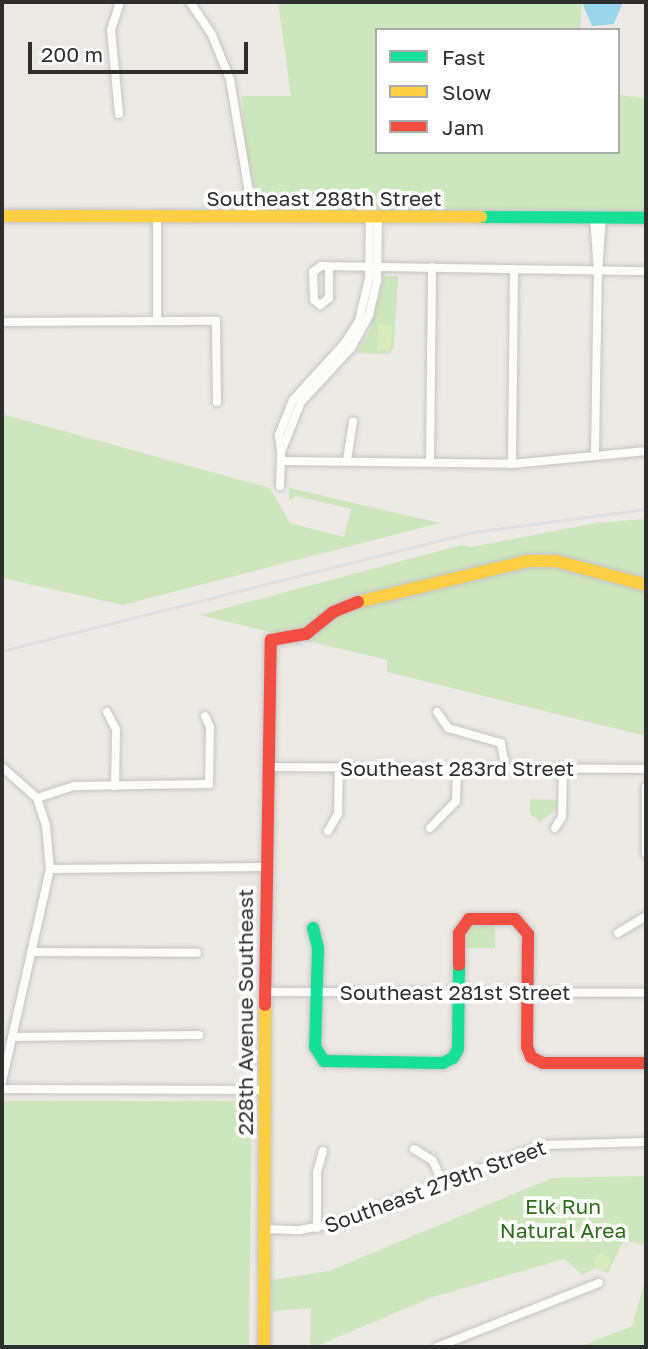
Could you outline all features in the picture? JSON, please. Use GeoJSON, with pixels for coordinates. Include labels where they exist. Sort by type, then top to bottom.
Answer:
{"type":"FeatureCollection","features":[{"type":"Feature","properties":{"kind":"street"},"geometry":{"type":"LineString","coordinates":[[119,114],[111,30],[120,2]]}},
{"type":"Feature","properties":{"kind":"street"},"geometry":{"type":"LineString","coordinates":[[190,2],[212,35],[230,79],[253,217]]}},
{"type":"Feature","properties":{"kind":"street","name":"Southeast 288th Street"},"geometry":{"type":"LineString","coordinates":[[2,216],[646,218]]}},
{"type":"Feature","properties":{"kind":"street"},"geometry":{"type":"LineString","coordinates":[[280,486],[279,435],[293,400],[344,344],[359,321],[373,267],[374,216]]}},
{"type":"Feature","properties":{"kind":"street"},"geometry":{"type":"LineString","coordinates":[[157,217],[157,321]]}},
{"type":"Feature","properties":{"kind":"street"},"geometry":{"type":"LineString","coordinates":[[595,452],[598,217]]}},
{"type":"Feature","properties":{"kind":"street"},"geometry":{"type":"LineString","coordinates":[[329,267],[646,271]]}},
{"type":"Feature","properties":{"kind":"street"},"geometry":{"type":"LineString","coordinates":[[430,463],[432,267]]}},
{"type":"Feature","properties":{"kind":"street"},"geometry":{"type":"LineString","coordinates":[[512,464],[514,269]]}},
{"type":"Feature","properties":{"kind":"street"},"geometry":{"type":"LineString","coordinates":[[2,322],[216,321],[217,402]]}},
{"type":"Feature","properties":{"kind":"street"},"geometry":{"type":"LineString","coordinates":[[347,460],[353,421]]}},
{"type":"Feature","properties":{"kind":"street"},"geometry":{"type":"LineString","coordinates":[[281,457],[512,464],[595,452],[646,451]]}},
{"type":"Feature","properties":{"kind":"street","name":"228th Avenue Southeast"},"geometry":{"type":"LineString","coordinates":[[264,1347],[263,1090],[267,678],[271,640],[306,634],[339,608],[358,602],[513,564],[556,561],[646,585]]}},
{"type":"Feature","properties":{"kind":"street"},"geometry":{"type":"LineString","coordinates":[[107,712],[116,730],[116,786]]}},
{"type":"Feature","properties":{"kind":"street"},"geometry":{"type":"LineString","coordinates":[[437,712],[448,728],[501,743],[506,770]]}},
{"type":"Feature","properties":{"kind":"street"},"geometry":{"type":"LineString","coordinates":[[37,798],[74,786],[209,784],[210,727],[205,716]]}},
{"type":"Feature","properties":{"kind":"street"},"geometry":{"type":"LineString","coordinates":[[2,767],[37,798],[46,826],[50,869],[2,1083]]}},
{"type":"Feature","properties":{"kind":"street","name":"Southeast 283rd Street"},"geometry":{"type":"LineString","coordinates":[[267,767],[646,769]]}},
{"type":"Feature","properties":{"kind":"street"},"geometry":{"type":"LineString","coordinates":[[328,831],[338,814],[339,767]]}},
{"type":"Feature","properties":{"kind":"street"},"geometry":{"type":"LineString","coordinates":[[430,828],[456,801],[457,769]]}},
{"type":"Feature","properties":{"kind":"street"},"geometry":{"type":"LineString","coordinates":[[555,828],[562,817],[564,769]]}},
{"type":"Feature","properties":{"kind":"street"},"geometry":{"type":"LineString","coordinates":[[646,786],[646,854]]}},
{"type":"Feature","properties":{"kind":"street"},"geometry":{"type":"LineString","coordinates":[[50,869],[266,867]]}},
{"type":"Feature","properties":{"kind":"street"},"geometry":{"type":"LineString","coordinates":[[618,933],[646,916]]}},
{"type":"Feature","properties":{"kind":"street"},"geometry":{"type":"LineString","coordinates":[[313,928],[318,948],[314,992],[319,1056],[328,1063],[443,1063],[453,1058],[458,1049],[459,933],[465,922],[510,918],[521,923],[529,941],[527,993],[531,1057],[544,1063],[646,1063]]}},
{"type":"Feature","properties":{"kind":"street"},"geometry":{"type":"LineString","coordinates":[[32,952],[197,953]]}},
{"type":"Feature","properties":{"kind":"street","name":"Southeast 281st Street"},"geometry":{"type":"LineString","coordinates":[[264,992],[646,993]]}},
{"type":"Feature","properties":{"kind":"street"},"geometry":{"type":"LineString","coordinates":[[12,1037],[199,1035]]}},
{"type":"Feature","properties":{"kind":"street"},"geometry":{"type":"LineString","coordinates":[[2,1090],[263,1090]]}},
{"type":"Feature","properties":{"kind":"street","name":"Southeast 279th Street"},"geometry":{"type":"LineString","coordinates":[[265,1229],[317,1228],[544,1145],[646,1142]]}},
{"type":"Feature","properties":{"kind":"street"},"geometry":{"type":"LineString","coordinates":[[414,1149],[433,1161],[442,1181]]}},
{"type":"Feature","properties":{"kind":"street"},"geometry":{"type":"LineString","coordinates":[[317,1228],[317,1172],[323,1151]]}},
{"type":"Feature","properties":{"kind":"street"},"geometry":{"type":"LineString","coordinates":[[437,1347],[599,1283]]}},
{"type":"Feature","properties":{"kind":"green space"},"geometry":{"type":"Polygon","coordinates":[[[278,2],[582,2],[580,28],[375,28],[375,154],[620,154],[620,95],[646,98],[646,215],[261,211],[246,163],[242,96],[291,96],[278,2]]]}},
{"type":"Feature","properties":{"kind":"green space"},"geometry":{"type":"Polygon","coordinates":[[[384,276],[398,276],[394,348],[389,354],[356,353],[370,330],[384,276]]]}},
{"type":"Feature","properties":{"kind":"green space"},"geometry":{"type":"Polygon","coordinates":[[[378,325],[392,326],[391,350],[377,350],[378,325]]]}},
{"type":"Feature","properties":{"kind":"green space"},"geometry":{"type":"Polygon","coordinates":[[[2,414],[270,488],[290,523],[344,537],[351,509],[296,496],[289,501],[289,488],[440,523],[123,605],[2,578],[2,414]]]}},
{"type":"Feature","properties":{"kind":"green space"},"geometry":{"type":"Polygon","coordinates":[[[646,519],[646,736],[387,672],[387,660],[200,615],[461,545],[471,547],[596,523],[646,519]]]}},
{"type":"Feature","properties":{"kind":"green space"},"geometry":{"type":"Polygon","coordinates":[[[530,799],[558,800],[557,809],[540,822],[530,814],[530,799]]]}},
{"type":"Feature","properties":{"kind":"green space"},"geometry":{"type":"Polygon","coordinates":[[[495,922],[495,948],[465,948],[469,925],[495,922]]]}},
{"type":"Feature","properties":{"kind":"green space"},"geometry":{"type":"Polygon","coordinates":[[[2,1101],[252,1101],[249,1347],[2,1347],[2,1101]]]}},
{"type":"Feature","properties":{"kind":"green space","name":"Elk Run Natural Area"},"geometry":{"type":"Polygon","coordinates":[[[646,1176],[646,1246],[624,1240],[608,1273],[595,1268],[583,1275],[564,1259],[433,1297],[314,1347],[310,1347],[311,1308],[272,1311],[271,1280],[329,1271],[552,1178],[646,1176]]]}},
{"type":"Feature","properties":{"kind":"green space"},"geometry":{"type":"Polygon","coordinates":[[[602,1254],[608,1256],[608,1268],[602,1270],[596,1268],[594,1262],[596,1256],[602,1254]]]}},
{"type":"Feature","properties":{"kind":"green space","name":"Elk Run Natural Area"},"geometry":{"type":"Polygon","coordinates":[[[646,1277],[646,1347],[579,1347],[632,1326],[646,1277]]]}},
{"type":"Feature","properties":{"kind":"water"},"geometry":{"type":"Polygon","coordinates":[[[582,2],[623,2],[614,24],[592,26],[582,2]]]}},
{"type":"Feature","properties":{"kind":"railway"},"geometry":{"type":"LineString","coordinates":[[2,651],[473,532],[646,509]]}},
{"type":"Feature","properties":{"kind":"traffic: fast"},"geometry":{"type":"LineString","coordinates":[[481,217],[646,218]]}},
{"type":"Feature","properties":{"kind":"traffic: fast"},"geometry":{"type":"LineString","coordinates":[[313,928],[318,948],[315,1047],[324,1061],[443,1063],[453,1058],[458,1049],[459,965]]}},
{"type":"Feature","properties":{"kind":"traffic: slow"},"geometry":{"type":"LineString","coordinates":[[2,216],[481,217]]}},
{"type":"Feature","properties":{"kind":"traffic: slow"},"geometry":{"type":"LineString","coordinates":[[358,602],[528,561],[556,561],[646,585]]}},
{"type":"Feature","properties":{"kind":"traffic: slow"},"geometry":{"type":"LineString","coordinates":[[264,1347],[265,1005]]}},
{"type":"Feature","properties":{"kind":"traffic: jam"},"geometry":{"type":"LineString","coordinates":[[265,1005],[271,640],[306,634],[333,612],[358,602]]}},
{"type":"Feature","properties":{"kind":"traffic: jam"},"geometry":{"type":"LineString","coordinates":[[459,965],[459,933],[469,919],[515,919],[528,934],[527,1047],[531,1057],[543,1063],[646,1063]]}}]}
